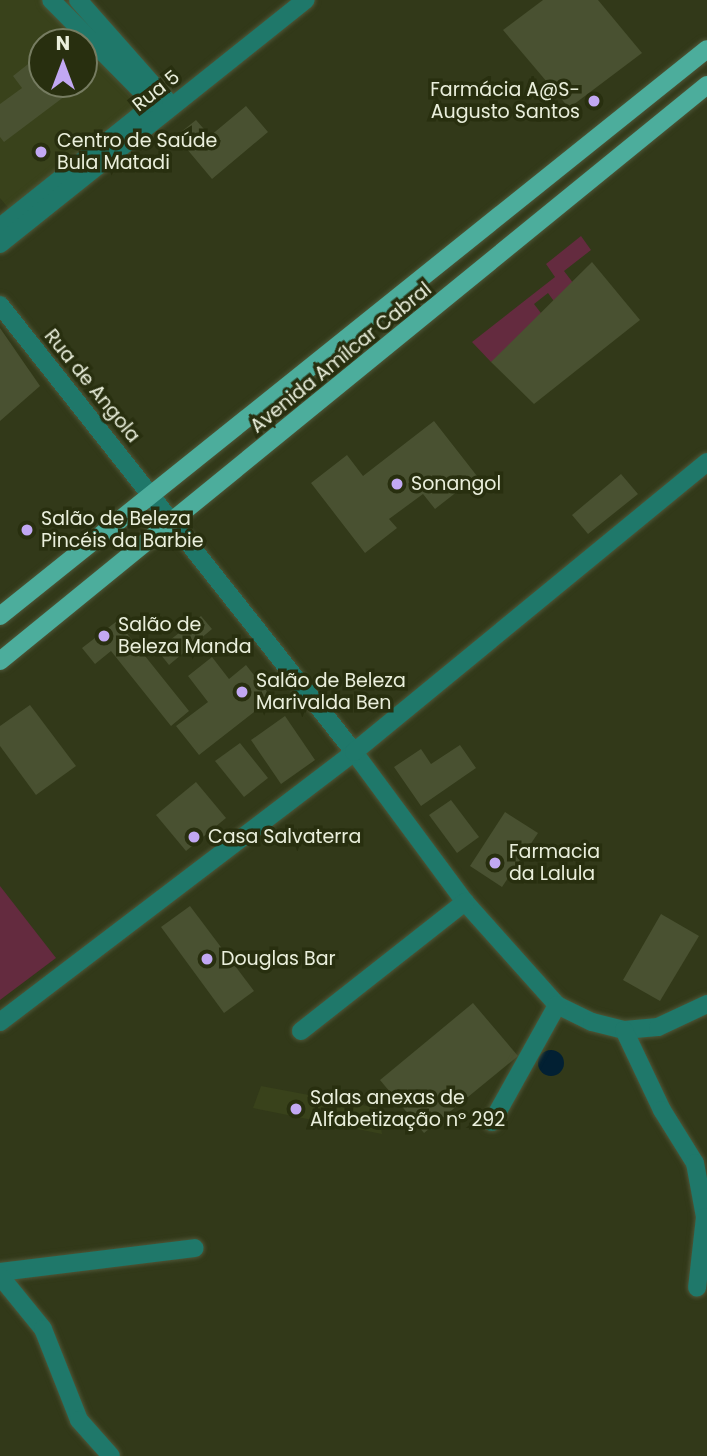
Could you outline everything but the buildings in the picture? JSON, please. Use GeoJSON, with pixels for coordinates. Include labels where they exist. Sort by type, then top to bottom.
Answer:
{"type":"FeatureCollection","features":[{"type":"Feature","properties":{"kind":"main road","name":"Avenida Amílcar Cabral"},"geometry":{"type":"LineString","coordinates":[[0,616],[707,49]]}},
{"type":"Feature","properties":{"kind":"main road","name":"Avenida Amílcar Cabral"},"geometry":{"type":"LineString","coordinates":[[0,661],[175,522],[707,85]]}},
{"type":"Feature","properties":{"kind":"street"},"geometry":{"type":"LineString","coordinates":[[0,227],[154,104],[51,0]]}},
{"type":"Feature","properties":{"kind":"street"},"geometry":{"type":"LineString","coordinates":[[78,0],[172,106]]}},
{"type":"Feature","properties":{"kind":"street","name":"Rua 5"},"geometry":{"type":"LineString","coordinates":[[0,244],[306,0]]}},
{"type":"Feature","properties":{"kind":"street","name":"Rua de Angola"},"geometry":{"type":"LineString","coordinates":[[0,305],[175,522],[354,751],[466,902],[557,1005]]}},
{"type":"Feature","properties":{"kind":"street"},"geometry":{"type":"LineString","coordinates":[[0,1022],[354,751],[707,462]]}},
{"type":"Feature","properties":{"kind":"street"},"geometry":{"type":"LineString","coordinates":[[301,1031],[466,902]]}},
{"type":"Feature","properties":{"kind":"street"},"geometry":{"type":"LineString","coordinates":[[492,1122],[557,1005],[592,1022],[624,1030],[658,1027],[707,1004]]}},
{"type":"Feature","properties":{"kind":"street"},"geometry":{"type":"LineString","coordinates":[[624,1030],[662,1110],[695,1163],[705,1217],[697,1288]]}},
{"type":"Feature","properties":{"kind":"street"},"geometry":{"type":"LineString","coordinates":[[0,1274],[195,1248]]}},
{"type":"Feature","properties":{"kind":"street"},"geometry":{"type":"LineString","coordinates":[[0,1274],[43,1329],[79,1420],[111,1456]]}},
{"type":"Feature","properties":{"kind":"shaded area","name":"Centro de Saúde Bula Matadi"},"geometry":{"type":"Polygon","coordinates":[[[0,0],[49,0],[73,28],[28,28],[28,98],[98,98],[98,58],[138,106],[10,210],[0,198],[0,0]]]}},
{"type":"Feature","properties":{"kind":"shaded area"},"geometry":{"type":"Polygon","coordinates":[[[581,236],[591,250],[564,271],[577,288],[556,304],[548,293],[534,304],[550,325],[491,362],[472,342],[555,277],[546,264],[581,236]]]}},
{"type":"Feature","properties":{"kind":"shaded area"},"geometry":{"type":"Polygon","coordinates":[[[0,886],[56,958],[0,1000],[0,886]]]}},
{"type":"Feature","properties":{"kind":"shaded area"},"geometry":{"type":"Polygon","coordinates":[[[261,1086],[378,1108],[382,1134],[253,1108],[261,1086]]]}},
{"type":"Feature","properties":{"kind":"water"},"geometry":{"type":"Polygon","coordinates":[[[551,1050],[560,1054],[564,1063],[560,1072],[551,1076],[542,1072],[538,1063],[542,1054],[551,1050]]]}},
{"type":"Feature","properties":{"kind":"place","name":"Farmácia A@S- Augusto Santos"},"geometry":{"type":"Point","coordinates":[594,101]}},
{"type":"Feature","properties":{"kind":"place","name":"Centro de Saúde Bula Matadi"},"geometry":{"type":"Point","coordinates":[41,152]}},
{"type":"Feature","properties":{"kind":"place","name":"Sonangol"},"geometry":{"type":"Point","coordinates":[397,484]}},
{"type":"Feature","properties":{"kind":"place","name":"Salão de Beleza Pincéis da Barbie"},"geometry":{"type":"Point","coordinates":[27,530]}},
{"type":"Feature","properties":{"kind":"place","name":"Salão de Beleza Manda"},"geometry":{"type":"Point","coordinates":[104,636]}},
{"type":"Feature","properties":{"kind":"place","name":"Salão de Beleza Marivalda Ben"},"geometry":{"type":"Point","coordinates":[242,692]}},
{"type":"Feature","properties":{"kind":"place","name":"Casa Salvaterra"},"geometry":{"type":"Point","coordinates":[194,837]}},
{"type":"Feature","properties":{"kind":"place","name":"Farmacia da Lalula"},"geometry":{"type":"Point","coordinates":[495,863]}},
{"type":"Feature","properties":{"kind":"place","name":"Douglas Bar"},"geometry":{"type":"Point","coordinates":[207,959]}},
{"type":"Feature","properties":{"kind":"place","name":"Salas anexas de Alfabetização nº 292"},"geometry":{"type":"Point","coordinates":[296,1109]}}]}
